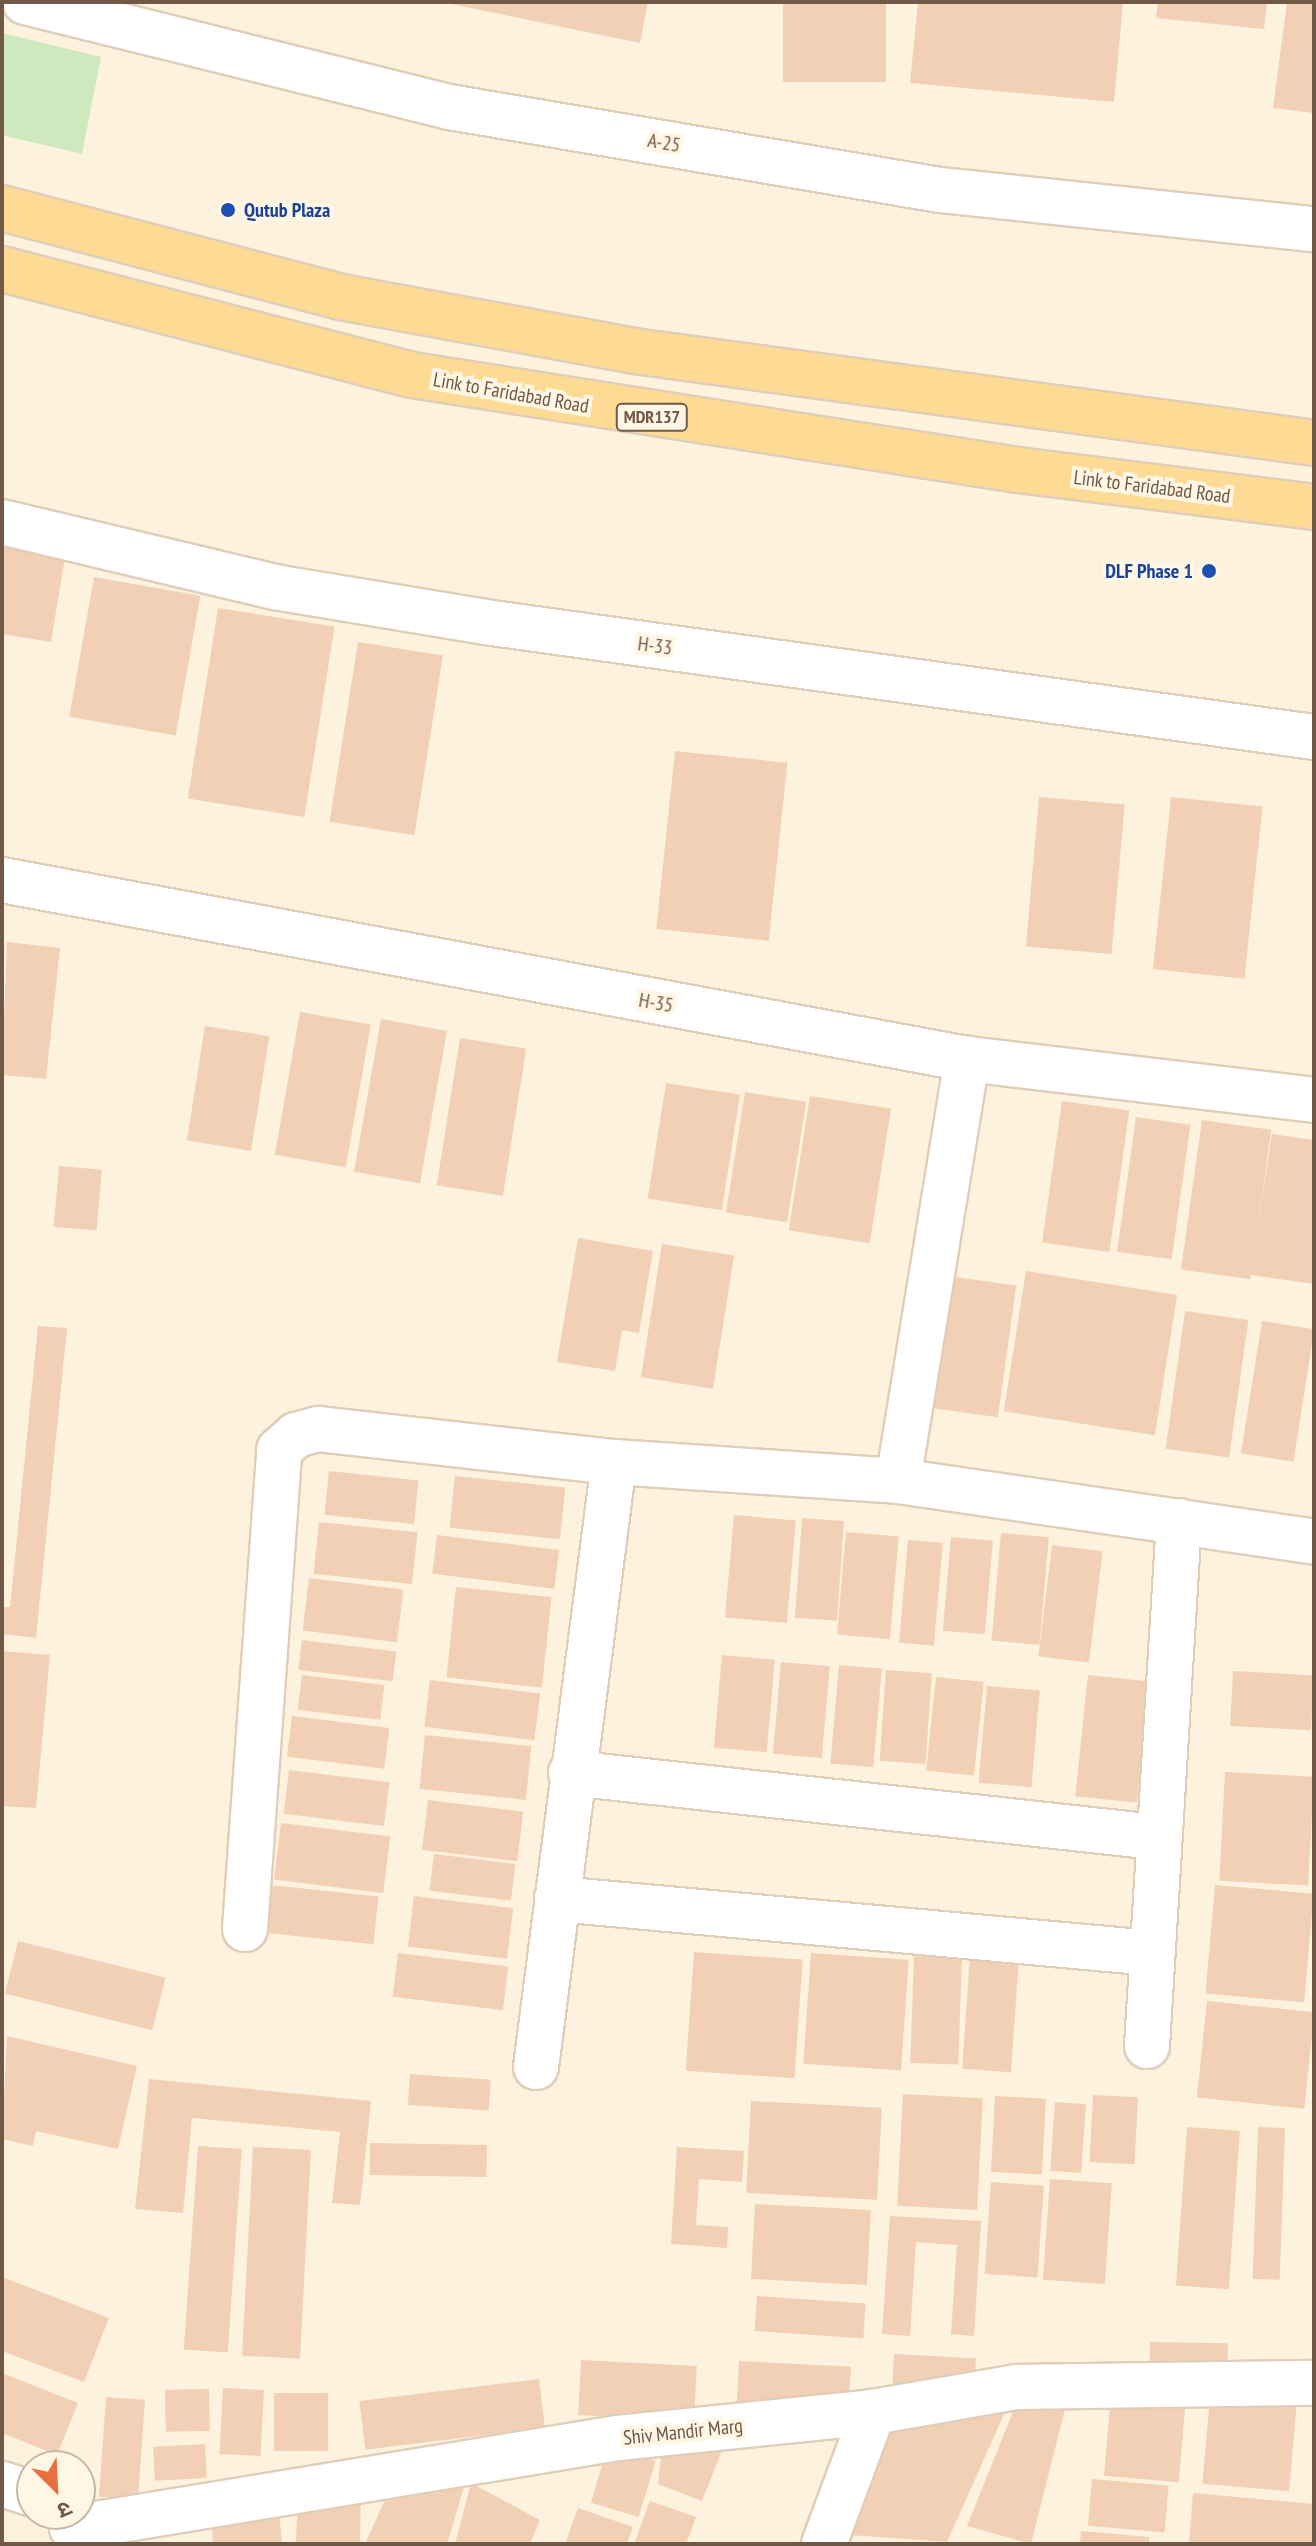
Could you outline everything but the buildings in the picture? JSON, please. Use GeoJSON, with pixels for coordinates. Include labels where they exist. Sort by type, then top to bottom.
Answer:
{"type":"FeatureCollection","features":[{"type":"Feature","properties":{"kind":"main road"},"geometry":{"type":"LineString","coordinates":[[2,208],[341,297],[634,351],[1314,443]]}},
{"type":"Feature","properties":{"kind":"main road","name":"Link to Faridabad Road"},"geometry":{"type":"LineString","coordinates":[[2,269],[412,375],[1018,470],[1314,507]]}},
{"type":"Feature","properties":{"kind":"street","name":"A-25"},"geometry":{"type":"LineString","coordinates":[[25,2],[449,107],[940,190],[1314,229]]}},
{"type":"Feature","properties":{"kind":"street","name":"H-33"},"geometry":{"type":"LineString","coordinates":[[2,522],[274,587],[470,620],[1314,737]]}},
{"type":"Feature","properties":{"kind":"street","name":"H-35"},"geometry":{"type":"LineString","coordinates":[[2,880],[967,1059],[1314,1100]]}},
{"type":"Feature","properties":{"kind":"street"},"geometry":{"type":"LineString","coordinates":[[898,1481],[967,1059]]}},
{"type":"Feature","properties":{"kind":"street"},"geometry":{"type":"LineString","coordinates":[[245,1929],[279,1450],[319,1429],[614,1462],[898,1481],[1314,1542]]}},
{"type":"Feature","properties":{"kind":"street"},"geometry":{"type":"LineString","coordinates":[[536,2067],[571,1773],[614,1462]]}},
{"type":"Feature","properties":{"kind":"street"},"geometry":{"type":"LineString","coordinates":[[1147,2046],[1155,1837],[1179,1521]]}},
{"type":"Feature","properties":{"kind":"street"},"geometry":{"type":"LineString","coordinates":[[571,1773],[1155,1837]]}},
{"type":"Feature","properties":{"kind":"street"},"geometry":{"type":"LineString","coordinates":[[557,1899],[1152,1953]]}},
{"type":"Feature","properties":{"kind":"street","name":"Shiv Mandir Marg"},"geometry":{"type":"LineString","coordinates":[[96,2525],[618,2438],[873,2412],[1016,2387],[1314,2383]]}},
{"type":"Feature","properties":{"kind":"street"},"geometry":{"type":"LineString","coordinates":[[824,2544],[873,2412]]}},
{"type":"Feature","properties":{"kind":"green space"},"geometry":{"type":"Polygon","coordinates":[[[2,33],[101,57],[82,154],[2,135],[2,33]]]}},
{"type":"Feature","properties":{"kind":"place","name":"Qutub Plaza"},"geometry":{"type":"Point","coordinates":[228,210]}},
{"type":"Feature","properties":{"kind":"place","name":"DLF Phase 1"},"geometry":{"type":"Point","coordinates":[1209,571]}}]}
